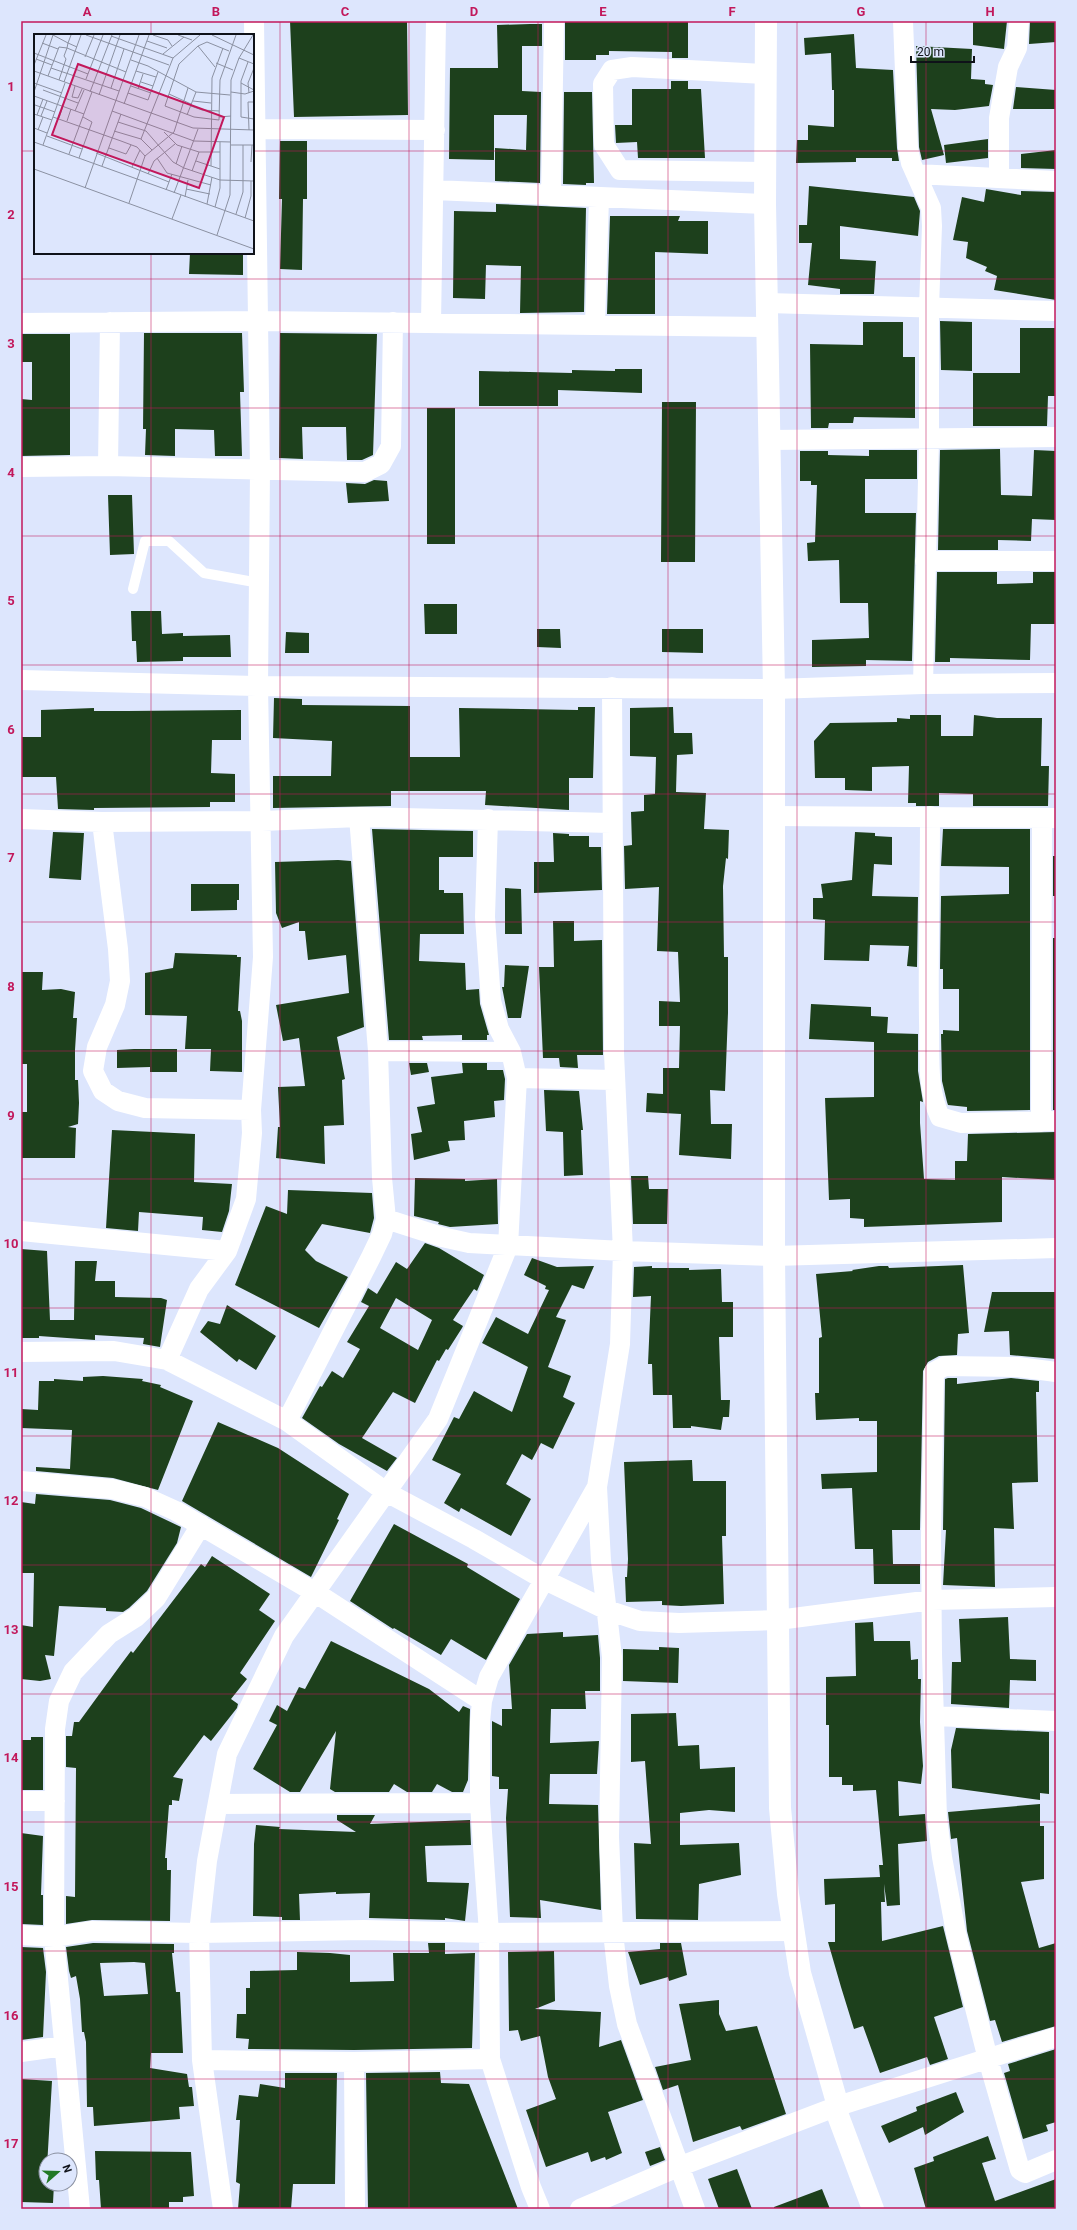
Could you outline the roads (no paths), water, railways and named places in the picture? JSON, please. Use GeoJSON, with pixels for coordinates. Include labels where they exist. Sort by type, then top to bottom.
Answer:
{"type":"FeatureCollection","features":[{"type":"Feature","properties":{"kind":"street"},"geometry":{"type":"LineString","coordinates":[[167,1360],[199,1289],[227,1251],[246,1199],[252,1133],[251,1110],[263,957],[262,821],[258,686],[260,470],[254,21]]}},
{"type":"Feature","properties":{"kind":"street"},"geometry":{"type":"LineString","coordinates":[[431,323],[436,21]]}},
{"type":"Feature","properties":{"kind":"street"},"geometry":{"type":"LineString","coordinates":[[550,196],[554,21]]}},
{"type":"Feature","properties":{"kind":"street"},"geometry":{"type":"LineString","coordinates":[[766,21],[765,204],[774,689],[774,1256],[780,1808],[793,1931],[800,1973],[838,2106],[837,2113],[873,2209]]}},
{"type":"Feature","properties":{"kind":"street"},"geometry":{"type":"LineString","coordinates":[[903,21],[908,148],[916,174],[931,208],[929,439],[923,684]]}},
{"type":"Feature","properties":{"kind":"street"},"geometry":{"type":"LineString","coordinates":[[999,178],[1000,118],[1008,67],[1017,48],[1019,21]]}},
{"type":"Feature","properties":{"kind":"street"},"geometry":{"type":"LineString","coordinates":[[765,172],[641,172],[620,170],[604,145],[603,84],[612,70],[632,67],[766,74]]}},
{"type":"Feature","properties":{"kind":"street"},"geometry":{"type":"LineString","coordinates":[[256,129],[435,130]]}},
{"type":"Feature","properties":{"kind":"street"},"geometry":{"type":"LineString","coordinates":[[916,174],[1056,181]]}},
{"type":"Feature","properties":{"kind":"street"},"geometry":{"type":"LineString","coordinates":[[434,190],[765,204]]}},
{"type":"Feature","properties":{"kind":"street"},"geometry":{"type":"LineString","coordinates":[[595,325],[599,198]]}},
{"type":"Feature","properties":{"kind":"street"},"geometry":{"type":"LineString","coordinates":[[767,303],[1056,311]]}},
{"type":"Feature","properties":{"kind":"street"},"geometry":{"type":"LineString","coordinates":[[108,466],[110,322]]}},
{"type":"Feature","properties":{"kind":"street"},"geometry":{"type":"LineString","coordinates":[[21,467],[108,466],[365,472],[381,464],[391,446],[393,322]]}},
{"type":"Feature","properties":{"kind":"street"},"geometry":{"type":"LineString","coordinates":[[21,323],[393,322],[767,327]]}},
{"type":"Feature","properties":{"kind":"street"},"geometry":{"type":"LineString","coordinates":[[769,440],[1056,437]]}},
{"type":"Feature","properties":{"kind":"street"},"geometry":{"type":"LineString","coordinates":[[925,561],[1056,561]]}},
{"type":"Feature","properties":{"kind":"street"},"geometry":{"type":"LineString","coordinates":[[21,680],[258,686],[774,689],[923,684],[1056,683]]}},
{"type":"Feature","properties":{"kind":"street"},"geometry":{"type":"LineString","coordinates":[[612,687],[611,823],[615,1080],[622,1251],[620,1344],[597,1487],[601,1561],[612,1658],[609,1837],[613,1932],[619,1986],[627,2024],[678,2168],[695,2209]]}},
{"type":"Feature","properties":{"kind":"street"},"geometry":{"type":"LineString","coordinates":[[773,816],[930,816],[1049,818],[1049,1122],[961,1123],[940,1117],[934,1104],[931,1084],[929,1000],[930,816]]}},
{"type":"Feature","properties":{"kind":"street"},"geometry":{"type":"LineString","coordinates":[[21,819],[102,822],[262,821],[359,817],[611,823]]}},
{"type":"Feature","properties":{"kind":"street"},"geometry":{"type":"LineString","coordinates":[[287,1421],[371,1257],[382,1234],[386,1219],[382,1178],[378,1051],[359,817]]}},
{"type":"Feature","properties":{"kind":"street"},"geometry":{"type":"LineString","coordinates":[[223,2209],[202,2060],[199,1933],[207,1861],[227,1754],[284,1636],[316,1593],[438,1419],[508,1246],[517,1078],[511,1052],[499,1029],[491,1001],[485,917],[488,819]]}},
{"type":"Feature","properties":{"kind":"street"},"geometry":{"type":"LineString","coordinates":[[102,822],[118,949],[120,982],[115,1005],[97,1047],[93,1071],[103,1090],[118,1101],[145,1108],[251,1110]]}},
{"type":"Feature","properties":{"kind":"street"},"geometry":{"type":"LineString","coordinates":[[378,1051],[511,1052]]}},
{"type":"Feature","properties":{"kind":"street"},"geometry":{"type":"LineString","coordinates":[[517,1078],[615,1080]]}},
{"type":"Feature","properties":{"kind":"street"},"geometry":{"type":"LineString","coordinates":[[386,1219],[442,1237],[469,1243],[622,1251],[774,1256],[1056,1248]]}},
{"type":"Feature","properties":{"kind":"street"},"geometry":{"type":"LineString","coordinates":[[21,1230],[227,1251]]}},
{"type":"Feature","properties":{"kind":"street"},"geometry":{"type":"LineString","coordinates":[[21,1352],[114,1351],[167,1360],[287,1421],[386,1492],[474,1539],[545,1580],[607,1610],[640,1621],[672,1623],[778,1620],[932,1600],[1056,1597]]}},
{"type":"Feature","properties":{"kind":"street"},"geometry":{"type":"LineString","coordinates":[[1056,1372],[1018,1367],[945,1366],[934,1372],[931,1539],[937,1810],[942,1856],[956,1933],[988,2060],[1022,2172],[1056,2160]]}},
{"type":"Feature","properties":{"kind":"street"},"geometry":{"type":"LineString","coordinates":[[21,1481],[112,1489],[145,1497],[176,1511],[316,1593],[482,1701]]}},
{"type":"Feature","properties":{"kind":"street"},"geometry":{"type":"LineString","coordinates":[[540,2209],[531,2187],[490,2059],[489,1933],[480,1803],[480,1722],[482,1701],[489,1677],[597,1487]]}},
{"type":"Feature","properties":{"kind":"street"},"geometry":{"type":"LineString","coordinates":[[80,2209],[54,1936],[55,1729],[59,1701],[73,1672],[109,1634],[136,1617],[156,1598],[201,1525]]}},
{"type":"Feature","properties":{"kind":"street"},"geometry":{"type":"LineString","coordinates":[[935,1716],[981,1716],[1056,1721]]}},
{"type":"Feature","properties":{"kind":"street"},"geometry":{"type":"LineString","coordinates":[[21,1801],[55,1801]]}},
{"type":"Feature","properties":{"kind":"street"},"geometry":{"type":"LineString","coordinates":[[218,1804],[480,1803]]}},
{"type":"Feature","properties":{"kind":"street"},"geometry":{"type":"LineString","coordinates":[[21,1935],[54,1936],[92,1931],[199,1933],[364,1930],[489,1933],[793,1931]]}},
{"type":"Feature","properties":{"kind":"street"},"geometry":{"type":"LineString","coordinates":[[580,2209],[678,2168],[838,2106],[988,2060],[1056,2037]]}},
{"type":"Feature","properties":{"kind":"street"},"geometry":{"type":"LineString","coordinates":[[21,2052],[64,2046]]}},
{"type":"Feature","properties":{"kind":"street"},"geometry":{"type":"LineString","coordinates":[[202,2060],[354,2062],[490,2059]]}},
{"type":"Feature","properties":{"kind":"street"},"geometry":{"type":"LineString","coordinates":[[354,2062],[355,2209]]}},
{"type":"Feature","properties":{"kind":"lane"},"geometry":{"type":"LineString","coordinates":[[133,589],[145,540],[168,541],[204,573],[259,583]]}}]}
